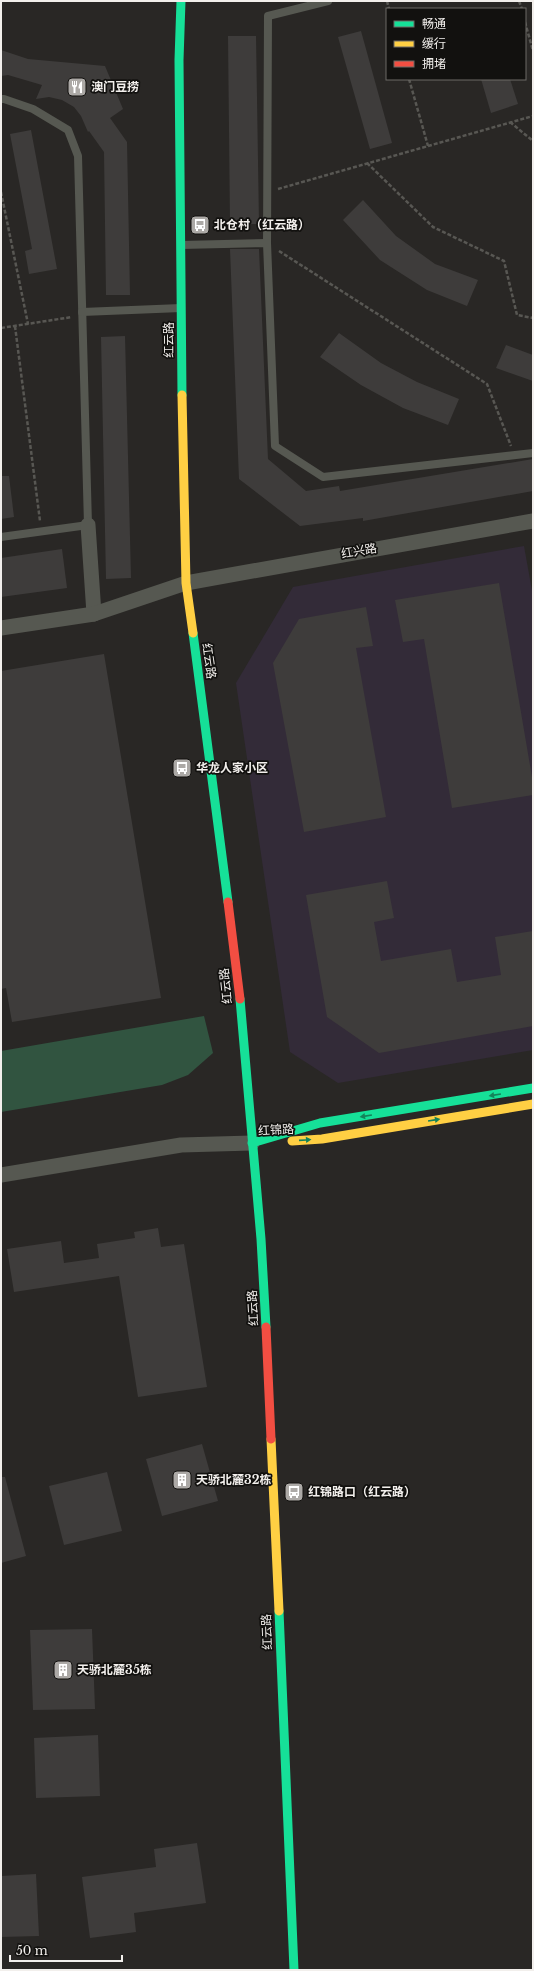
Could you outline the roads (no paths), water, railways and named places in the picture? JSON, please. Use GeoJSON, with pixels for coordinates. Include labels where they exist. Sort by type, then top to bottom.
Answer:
{"type":"FeatureCollection","features":[{"type":"Feature","properties":{"kind":"street","name":"红云路"},"geometry":{"type":"LineString","coordinates":[[181,1],[179,60],[181,308],[186,583],[206,725],[238,979],[261,1239],[273,1460],[294,1970]]}},
{"type":"Feature","properties":{"kind":"street","name":"红兴路"},"geometry":{"type":"LineString","coordinates":[[1,628],[94,614],[186,583],[533,521]]}},
{"type":"Feature","properties":{"kind":"street"},"geometry":{"type":"LineString","coordinates":[[88,525],[94,614]]}},
{"type":"Feature","properties":{"kind":"street","name":"红锦路"},"geometry":{"type":"LineString","coordinates":[[252,1143],[320,1123],[533,1088]]}},
{"type":"Feature","properties":{"kind":"street","name":"红锦路"},"geometry":{"type":"LineString","coordinates":[[252,1143],[322,1139],[533,1104]]}},
{"type":"Feature","properties":{"kind":"street"},"geometry":{"type":"LineString","coordinates":[[1,1175],[181,1146],[252,1143]]}},
{"type":"Feature","properties":{"kind":"lane"},"geometry":{"type":"LineString","coordinates":[[328,1],[268,16],[266,192],[275,446],[323,477],[533,453]]}},
{"type":"Feature","properties":{"kind":"lane"},"geometry":{"type":"LineString","coordinates":[[1,99],[33,109],[68,130],[78,156],[88,525],[1,537]]}},
{"type":"Feature","properties":{"kind":"lane"},"geometry":{"type":"LineString","coordinates":[[181,245],[267,243]]}},
{"type":"Feature","properties":{"kind":"lane"},"geometry":{"type":"LineString","coordinates":[[82,314],[181,308]]}},
{"type":"Feature","properties":{"kind":"place","name":"澳门豆捞"},"geometry":{"type":"Point","coordinates":[77,87]}},
{"type":"Feature","properties":{"kind":"place","name":"北仓村（红云路）"},"geometry":{"type":"Point","coordinates":[200,225]}},
{"type":"Feature","properties":{"kind":"place","name":"华龙人家小区"},"geometry":{"type":"Point","coordinates":[182,768]}},
{"type":"Feature","properties":{"kind":"place","name":"天骄北麓32栋"},"geometry":{"type":"Point","coordinates":[182,1480]}},
{"type":"Feature","properties":{"kind":"place","name":"红锦路口（红云路）"},"geometry":{"type":"Point","coordinates":[294,1492]}},
{"type":"Feature","properties":{"kind":"place","name":"天骄北麓35栋"},"geometry":{"type":"Point","coordinates":[63,1670]}}]}
